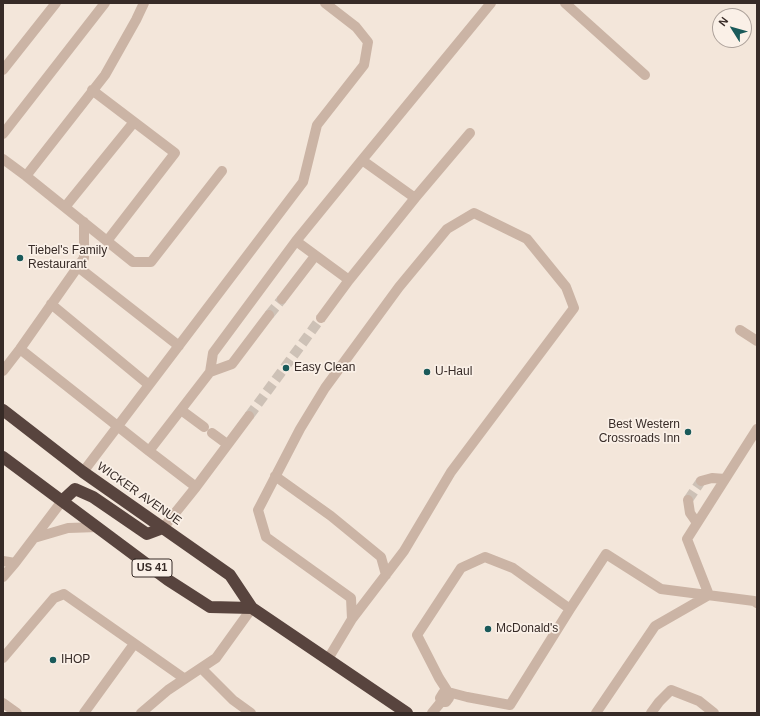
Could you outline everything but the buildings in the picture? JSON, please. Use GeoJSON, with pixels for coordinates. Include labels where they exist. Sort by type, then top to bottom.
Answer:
{"type":"FeatureCollection","features":[{"type":"Feature","properties":{"kind":"highway","name":"WICKER AVENUE"},"geometry":{"type":"LineString","coordinates":[[3,410],[83,472],[230,575],[252,608],[407,713]]}},
{"type":"Feature","properties":{"kind":"highway","name":"US 41"},"geometry":{"type":"LineString","coordinates":[[3,457],[168,580],[210,607],[252,608]]}},
{"type":"Feature","properties":{"kind":"highway"},"geometry":{"type":"LineString","coordinates":[[62,501],[75,489],[93,497],[147,534],[163,528]]}},
{"type":"Feature","properties":{"kind":"street"},"geometry":{"type":"LineString","coordinates":[[3,70],[56,3]]}},
{"type":"Feature","properties":{"kind":"street"},"geometry":{"type":"LineString","coordinates":[[3,134],[105,3]]}},
{"type":"Feature","properties":{"kind":"street"},"geometry":{"type":"LineString","coordinates":[[26,176],[105,75],[144,3]]}},
{"type":"Feature","properties":{"kind":"street"},"geometry":{"type":"LineString","coordinates":[[149,451],[210,372],[212,353],[296,241],[491,3]]}},
{"type":"Feature","properties":{"kind":"street"},"geometry":{"type":"LineString","coordinates":[[565,3],[645,75]]}},
{"type":"Feature","properties":{"kind":"street"},"geometry":{"type":"LineString","coordinates":[[83,472],[303,182],[317,125],[364,65],[368,42],[356,27],[328,4]]}},
{"type":"Feature","properties":{"kind":"street"},"geometry":{"type":"LineString","coordinates":[[92,90],[175,153],[107,241]]}},
{"type":"Feature","properties":{"kind":"street"},"geometry":{"type":"LineString","coordinates":[[65,207],[134,122]]}},
{"type":"Feature","properties":{"kind":"street"},"geometry":{"type":"LineString","coordinates":[[321,318],[349,280],[415,198],[470,133]]}},
{"type":"Feature","properties":{"kind":"street"},"geometry":{"type":"LineString","coordinates":[[3,159],[133,262],[151,262],[222,171]]}},
{"type":"Feature","properties":{"kind":"street"},"geometry":{"type":"LineString","coordinates":[[362,160],[415,198]]}},
{"type":"Feature","properties":{"kind":"street"},"geometry":{"type":"LineString","coordinates":[[328,659],[352,619],[404,551],[451,472],[574,308],[566,287],[527,239],[474,213],[447,229],[400,287],[325,388],[300,429],[258,510],[266,536],[351,598],[352,619]]}},
{"type":"Feature","properties":{"kind":"street"},"geometry":{"type":"LineString","coordinates":[[5,365],[20,349],[84,258],[84,222]]}},
{"type":"Feature","properties":{"kind":"street"},"geometry":{"type":"LineString","coordinates":[[296,241],[349,280]]}},
{"type":"Feature","properties":{"kind":"street"},"geometry":{"type":"LineString","coordinates":[[282,299],[315,256]]}},
{"type":"Feature","properties":{"kind":"street"},"geometry":{"type":"LineString","coordinates":[[78,267],[178,346]]}},
{"type":"Feature","properties":{"kind":"street"},"geometry":{"type":"LineString","coordinates":[[51,304],[149,385]]}},
{"type":"Feature","properties":{"kind":"street"},"geometry":{"type":"LineString","coordinates":[[210,372],[232,364],[269,315]]}},
{"type":"Feature","properties":{"kind":"street"},"geometry":{"type":"LineString","coordinates":[[740,330],[757,341]]}},
{"type":"Feature","properties":{"kind":"street"},"geometry":{"type":"LineString","coordinates":[[20,349],[196,487]]}},
{"type":"Feature","properties":{"kind":"street"},"geometry":{"type":"LineString","coordinates":[[181,410],[227,444]]}},
{"type":"Feature","properties":{"kind":"street"},"geometry":{"type":"LineString","coordinates":[[163,528],[196,487],[249,416]]}},
{"type":"Feature","properties":{"kind":"street"},"geometry":{"type":"LineString","coordinates":[[709,595],[686,540],[757,429]]}},
{"type":"Feature","properties":{"kind":"street"},"geometry":{"type":"LineString","coordinates":[[275,476],[331,516],[381,557],[386,575]]}},
{"type":"Feature","properties":{"kind":"street"},"geometry":{"type":"LineString","coordinates":[[701,481],[712,478],[725,479]]}},
{"type":"Feature","properties":{"kind":"street"},"geometry":{"type":"LineString","coordinates":[[688,500],[690,513],[697,523]]}},
{"type":"Feature","properties":{"kind":"street"},"geometry":{"type":"LineString","coordinates":[[3,577],[62,501]]}},
{"type":"Feature","properties":{"kind":"street"},"geometry":{"type":"LineString","coordinates":[[34,538],[68,528],[98,527]]}},
{"type":"Feature","properties":{"kind":"street"},"geometry":{"type":"LineString","coordinates":[[448,692],[510,705],[606,554],[661,589],[754,601],[757,603]]}},
{"type":"Feature","properties":{"kind":"street"},"geometry":{"type":"LineString","coordinates":[[432,713],[441,702],[446,702],[449,698],[448,692],[417,635],[461,568],[485,557],[512,568],[570,609]]}},
{"type":"Feature","properties":{"kind":"street"},"geometry":{"type":"LineString","coordinates":[[3,561],[15,563]]}},
{"type":"Feature","properties":{"kind":"street"},"geometry":{"type":"LineString","coordinates":[[3,658],[54,598],[64,594],[185,679]]}},
{"type":"Feature","properties":{"kind":"street"},"geometry":{"type":"LineString","coordinates":[[596,713],[655,626],[709,595]]}},
{"type":"Feature","properties":{"kind":"street"},"geometry":{"type":"LineString","coordinates":[[141,713],[168,690],[216,658],[252,608]]}},
{"type":"Feature","properties":{"kind":"street"},"geometry":{"type":"LineString","coordinates":[[84,713],[134,644]]}},
{"type":"Feature","properties":{"kind":"street"},"geometry":{"type":"LineString","coordinates":[[201,668],[233,700],[251,713]]}},
{"type":"Feature","properties":{"kind":"street"},"geometry":{"type":"LineString","coordinates":[[651,713],[671,690],[700,701],[714,713]]}},
{"type":"Feature","properties":{"kind":"street"},"geometry":{"type":"LineString","coordinates":[[3,703],[17,713]]}},
{"type":"Feature","properties":{"kind":"tunnel"},"geometry":{"type":"LineString","coordinates":[[269,315],[282,299]]}},
{"type":"Feature","properties":{"kind":"tunnel"},"geometry":{"type":"LineString","coordinates":[[249,416],[321,318]]}},
{"type":"Feature","properties":{"kind":"tunnel"},"geometry":{"type":"LineString","coordinates":[[688,500],[701,481]]}},
{"type":"Feature","properties":{"kind":"place","name":"Tiebel's Family Restaurant"},"geometry":{"type":"Point","coordinates":[20,258]}},
{"type":"Feature","properties":{"kind":"place","name":"Easy Clean"},"geometry":{"type":"Point","coordinates":[286,368]}},
{"type":"Feature","properties":{"kind":"place","name":"U-Haul"},"geometry":{"type":"Point","coordinates":[427,372]}},
{"type":"Feature","properties":{"kind":"place","name":"Best Western Crossroads Inn"},"geometry":{"type":"Point","coordinates":[688,432]}},
{"type":"Feature","properties":{"kind":"place","name":"McDonald's"},"geometry":{"type":"Point","coordinates":[488,629]}},
{"type":"Feature","properties":{"kind":"place","name":"IHOP"},"geometry":{"type":"Point","coordinates":[53,660]}}]}
